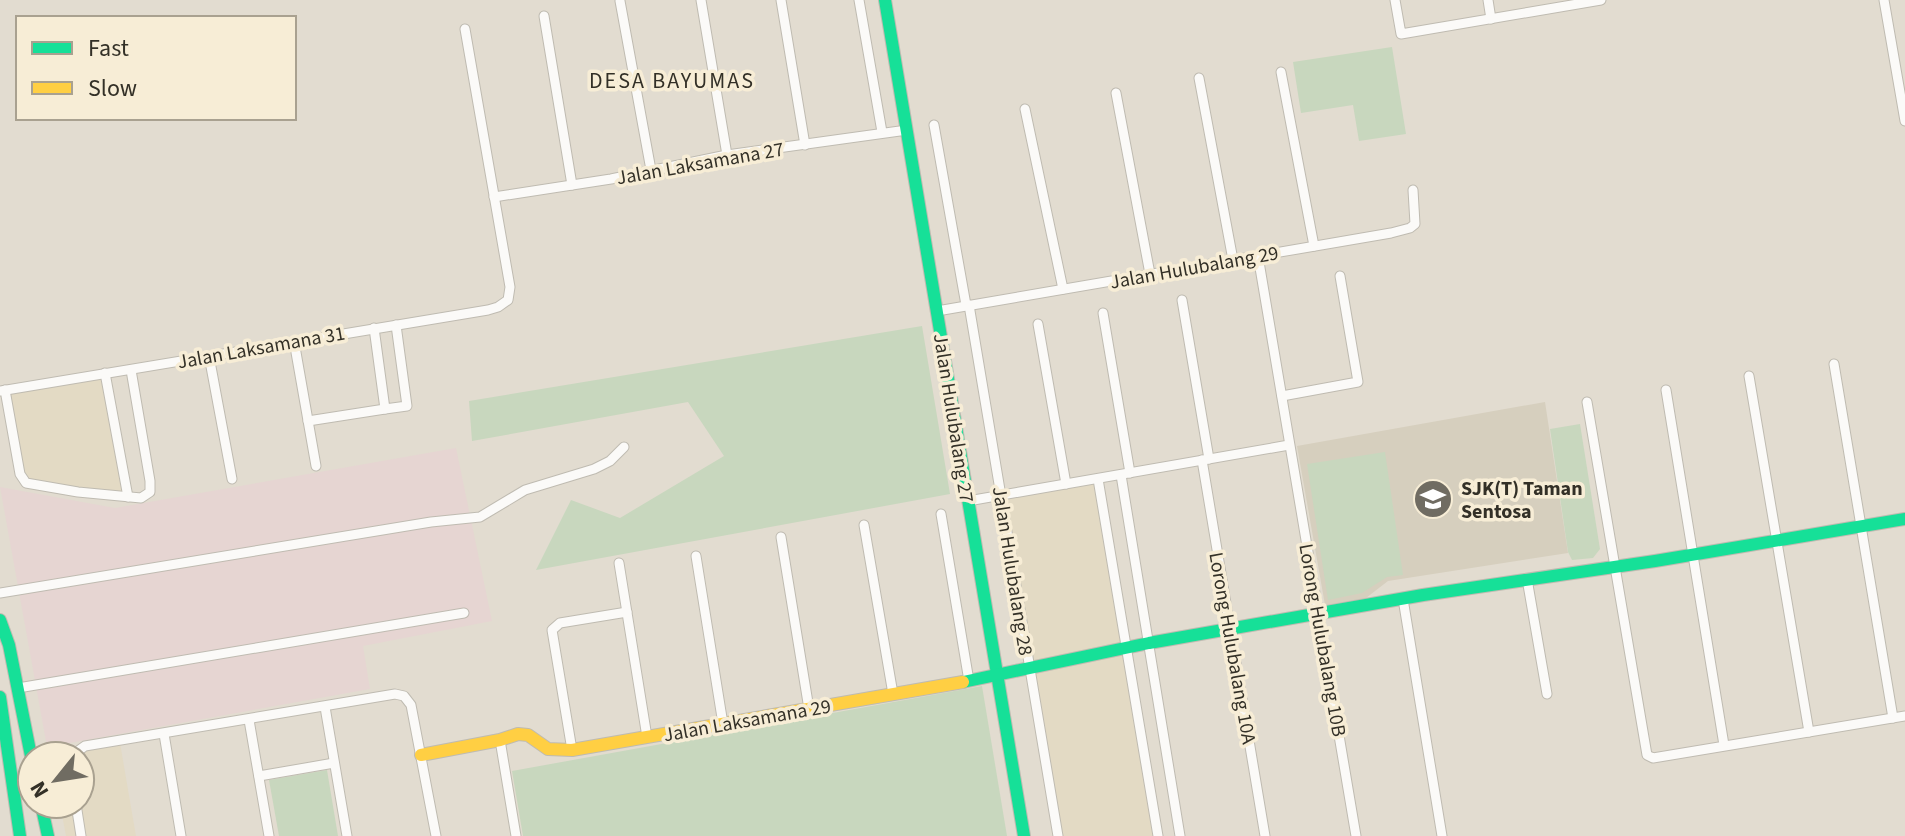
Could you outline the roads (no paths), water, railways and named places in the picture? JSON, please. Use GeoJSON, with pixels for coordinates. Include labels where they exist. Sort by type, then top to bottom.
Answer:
{"type":"FeatureCollection","features":[{"type":"Feature","properties":{"kind":"street"},"geometry":{"type":"LineString","coordinates":[[701,0],[727,155]]}},
{"type":"Feature","properties":{"kind":"street"},"geometry":{"type":"LineString","coordinates":[[781,0],[805,145]]}},
{"type":"Feature","properties":{"kind":"street"},"geometry":{"type":"LineString","coordinates":[[859,0],[882,132]]}},
{"type":"Feature","properties":{"kind":"street","name":"Jalan Hulubalang 27"},"geometry":{"type":"LineString","coordinates":[[885,0],[1024,836]]}},
{"type":"Feature","properties":{"kind":"street"},"geometry":{"type":"LineString","coordinates":[[1395,0],[1401,34],[1601,0]]}},
{"type":"Feature","properties":{"kind":"street"},"geometry":{"type":"LineString","coordinates":[[1488,0],[1491,19]]}},
{"type":"Feature","properties":{"kind":"street"},"geometry":{"type":"LineString","coordinates":[[1884,0],[1905,121]]}},
{"type":"Feature","properties":{"kind":"street"},"geometry":{"type":"LineString","coordinates":[[620,1],[651,170]]}},
{"type":"Feature","properties":{"kind":"street"},"geometry":{"type":"LineString","coordinates":[[544,16],[572,185]]}},
{"type":"Feature","properties":{"kind":"street"},"geometry":{"type":"LineString","coordinates":[[465,29],[494,197]]}},
{"type":"Feature","properties":{"kind":"street"},"geometry":{"type":"LineString","coordinates":[[1281,72],[1314,246]]}},
{"type":"Feature","properties":{"kind":"street"},"geometry":{"type":"LineString","coordinates":[[1199,78],[1233,260]]}},
{"type":"Feature","properties":{"kind":"street"},"geometry":{"type":"LineString","coordinates":[[1116,93],[1150,274]]}},
{"type":"Feature","properties":{"kind":"street"},"geometry":{"type":"LineString","coordinates":[[1025,109],[1063,289]]}},
{"type":"Feature","properties":{"kind":"street","name":"Jalan Hulubalang 28"},"geometry":{"type":"LineString","coordinates":[[934,125],[968,305],[1058,836]]}},
{"type":"Feature","properties":{"kind":"street","name":"Jalan Laksamana 27"},"geometry":{"type":"LineString","coordinates":[[494,197],[727,155],[907,130]]}},
{"type":"Feature","properties":{"kind":"street","name":"Jalan Hulubalang 29"},"geometry":{"type":"LineString","coordinates":[[937,311],[1410,228],[1415,224],[1416,216],[1413,190]]}},
{"type":"Feature","properties":{"kind":"street","name":"Jalan Laksamana 31"},"geometry":{"type":"LineString","coordinates":[[2,390],[498,307],[508,300],[510,287],[494,197]]}},
{"type":"Feature","properties":{"kind":"street","name":"Lorong Hulubalang 10B"},"geometry":{"type":"LineString","coordinates":[[1258,256],[1356,836]]}},
{"type":"Feature","properties":{"kind":"street"},"geometry":{"type":"LineString","coordinates":[[1282,396],[1358,382],[1340,276]]}},
{"type":"Feature","properties":{"kind":"street","name":"Lorong Hulubalang 10A"},"geometry":{"type":"LineString","coordinates":[[1182,300],[1229,629],[1265,836]]}},
{"type":"Feature","properties":{"kind":"street"},"geometry":{"type":"LineString","coordinates":[[1103,313],[1149,643],[1180,836]]}},
{"type":"Feature","properties":{"kind":"street"},"geometry":{"type":"LineString","coordinates":[[1038,324],[1066,484]]}},
{"type":"Feature","properties":{"kind":"street"},"geometry":{"type":"LineString","coordinates":[[308,421],[407,406],[396,325]]}},
{"type":"Feature","properties":{"kind":"street"},"geometry":{"type":"LineString","coordinates":[[374,328],[385,409]]}},
{"type":"Feature","properties":{"kind":"street"},"geometry":{"type":"LineString","coordinates":[[294,341],[316,466]]}},
{"type":"Feature","properties":{"kind":"street"},"geometry":{"type":"LineString","coordinates":[[209,356],[232,479]]}},
{"type":"Feature","properties":{"kind":"street"},"geometry":{"type":"LineString","coordinates":[[1834,364],[1893,718]]}},
{"type":"Feature","properties":{"kind":"street"},"geometry":{"type":"LineString","coordinates":[[2,390],[20,474],[26,483],[141,498],[150,492],[150,481],[131,370]]}},
{"type":"Feature","properties":{"kind":"street"},"geometry":{"type":"LineString","coordinates":[[105,373],[128,497]]}},
{"type":"Feature","properties":{"kind":"street"},"geometry":{"type":"LineString","coordinates":[[1749,376],[1809,732]]}},
{"type":"Feature","properties":{"kind":"street"},"geometry":{"type":"LineString","coordinates":[[1666,390],[1724,745]]}},
{"type":"Feature","properties":{"kind":"street"},"geometry":{"type":"LineString","coordinates":[[1587,402],[1650,757],[1905,716]]}},
{"type":"Feature","properties":{"kind":"street"},"geometry":{"type":"LineString","coordinates":[[968,501],[1289,445]]}},
{"type":"Feature","properties":{"kind":"street"},"geometry":{"type":"LineString","coordinates":[[0,593],[431,522],[480,517],[525,490],[594,469],[610,461],[624,447]]}},
{"type":"Feature","properties":{"kind":"street"},"geometry":{"type":"LineString","coordinates":[[1098,479],[1158,836]]}},
{"type":"Feature","properties":{"kind":"street"},"geometry":{"type":"LineString","coordinates":[[941,514],[969,681]]}},
{"type":"Feature","properties":{"kind":"street","name":"Jalan Laksamana 29"},"geometry":{"type":"LineString","coordinates":[[421,755],[518,734],[528,735],[548,749],[572,750],[969,681],[1149,643],[1318,613],[1905,519]]}},
{"type":"Feature","properties":{"kind":"street"},"geometry":{"type":"LineString","coordinates":[[864,525],[893,694]]}},
{"type":"Feature","properties":{"kind":"street"},"geometry":{"type":"LineString","coordinates":[[781,537],[809,709]]}},
{"type":"Feature","properties":{"kind":"street"},"geometry":{"type":"LineString","coordinates":[[696,556],[723,724]]}},
{"type":"Feature","properties":{"kind":"street"},"geometry":{"type":"LineString","coordinates":[[619,563],[647,737]]}},
{"type":"Feature","properties":{"kind":"street"},"geometry":{"type":"LineString","coordinates":[[1527,579],[1547,694]]}},
{"type":"Feature","properties":{"kind":"street"},"geometry":{"type":"LineString","coordinates":[[1403,599],[1442,836]]}},
{"type":"Feature","properties":{"kind":"street"},"geometry":{"type":"LineString","coordinates":[[572,750],[552,630],[560,623],[627,612]]}},
{"type":"Feature","properties":{"kind":"street"},"geometry":{"type":"LineString","coordinates":[[18,688],[464,613]]}},
{"type":"Feature","properties":{"kind":"street"},"geometry":{"type":"LineString","coordinates":[[0,620],[9,645],[28,740]]}},
{"type":"Feature","properties":{"kind":"street"},"geometry":{"type":"LineString","coordinates":[[96,744],[395,694],[404,696],[411,705],[436,836]]}},
{"type":"Feature","properties":{"kind":"street"},"geometry":{"type":"LineString","coordinates":[[0,697],[5,761],[20,836]]}},
{"type":"Feature","properties":{"kind":"street"},"geometry":{"type":"LineString","coordinates":[[325,707],[347,836]]}},
{"type":"Feature","properties":{"kind":"street"},"geometry":{"type":"LineString","coordinates":[[249,720],[269,836]]}},
{"type":"Feature","properties":{"kind":"street"},"geometry":{"type":"LineString","coordinates":[[164,734],[181,836]]}},
{"type":"Feature","properties":{"kind":"street"},"geometry":{"type":"LineString","coordinates":[[500,740],[516,836]]}},
{"type":"Feature","properties":{"kind":"street"},"geometry":{"type":"LineString","coordinates":[[259,776],[334,763]]}},
{"type":"Feature","properties":{"kind":"place","name":"SJK(T) Taman Sentosa"},"geometry":{"type":"Point","coordinates":[1433,499]}},
{"type":"Feature","properties":{"kind":"district","name":"DESA BAYUMAS"},"geometry":{"type":"Point","coordinates":[672,80]}}]}
